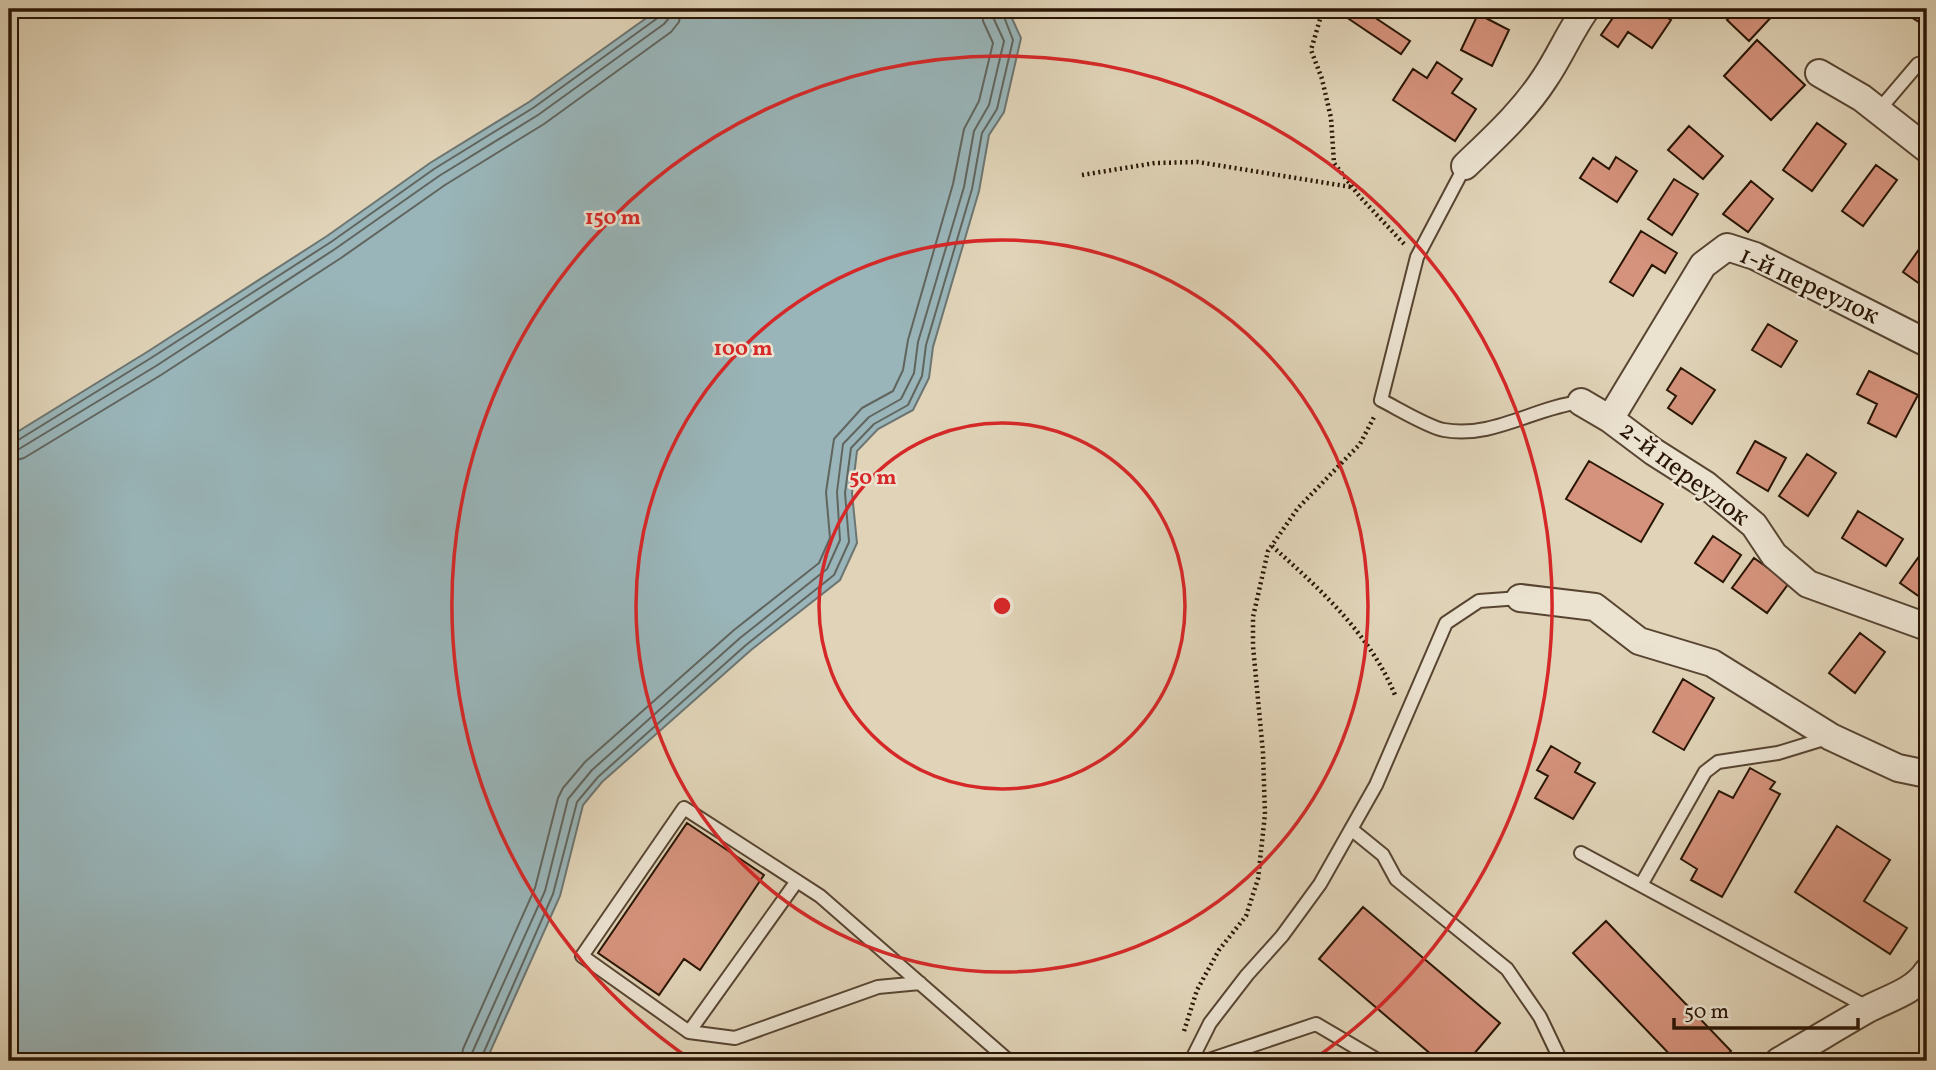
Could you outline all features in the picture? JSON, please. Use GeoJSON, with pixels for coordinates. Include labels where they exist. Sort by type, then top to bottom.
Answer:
{"type":"FeatureCollection","features":[{"type":"Feature","properties":{"kind":"street"},"geometry":{"type":"LineString","coordinates":[[1465,166],[1512,121],[1545,78],[1586,9]]}},
{"type":"Feature","properties":{"kind":"street"},"geometry":{"type":"LineString","coordinates":[[1819,73],[1862,98],[1927,149]]}},
{"type":"Feature","properties":{"kind":"street","name":"1-й переулок"},"geometry":{"type":"LineString","coordinates":[[1610,419],[1703,265],[1727,247],[1755,256],[1927,344]]}},
{"type":"Feature","properties":{"kind":"street","name":"2-й переулок"},"geometry":{"type":"LineString","coordinates":[[1581,402],[1706,485],[1755,525],[1774,555],[1808,584],[1927,627]]}},
{"type":"Feature","properties":{"kind":"street"},"geometry":{"type":"LineString","coordinates":[[1520,598],[1595,607],[1639,641],[1712,663],[1831,737],[1898,768],[1927,774]]}},
{"type":"Feature","properties":{"kind":"street"},"geometry":{"type":"LineString","coordinates":[[1779,1061],[1870,1009],[1922,985]]}},
{"type":"Feature","properties":{"kind":"lane"},"geometry":{"type":"LineString","coordinates":[[1878,111],[1918,64],[1927,61]]}},
{"type":"Feature","properties":{"kind":"lane"},"geometry":{"type":"LineString","coordinates":[[1465,166],[1417,257],[1381,400],[1443,430],[1476,430],[1507,424],[1560,404],[1581,402]]}},
{"type":"Feature","properties":{"kind":"lane"},"geometry":{"type":"LineString","coordinates":[[1191,1061],[1210,1023],[1282,936],[1320,884],[1376,785],[1446,623],[1479,601],[1520,598]]}},
{"type":"Feature","properties":{"kind":"lane"},"geometry":{"type":"LineString","coordinates":[[1641,885],[1705,772],[1718,762],[1778,753],[1831,737]]}},
{"type":"Feature","properties":{"kind":"lane"},"geometry":{"type":"LineString","coordinates":[[920,983],[878,987],[735,1038],[689,1032],[582,956],[684,808],[820,896],[920,983],[1009,1061]]}},
{"type":"Feature","properties":{"kind":"lane"},"geometry":{"type":"LineString","coordinates":[[1351,829],[1383,855],[1396,879],[1507,969],[1540,1017],[1561,1061]]}},
{"type":"Feature","properties":{"kind":"lane"},"geometry":{"type":"LineString","coordinates":[[1581,853],[1870,1009]]}},
{"type":"Feature","properties":{"kind":"lane"},"geometry":{"type":"LineString","coordinates":[[689,1032],[797,881]]}},
{"type":"Feature","properties":{"kind":"lane"},"geometry":{"type":"LineString","coordinates":[[1206,1061],[1316,1024],[1379,1061]]}},
{"type":"Feature","properties":{"kind":"path"},"geometry":{"type":"LineString","coordinates":[[1323,9],[1311,50],[1322,79],[1331,118],[1334,163],[1352,187],[1417,257]]}},
{"type":"Feature","properties":{"kind":"path"},"geometry":{"type":"LineString","coordinates":[[1082,175],[1154,163],[1198,162],[1352,187]]}},
{"type":"Feature","properties":{"kind":"path"},"geometry":{"type":"LineString","coordinates":[[1181,1038],[1197,990],[1219,950],[1246,916],[1258,879],[1265,814],[1263,752],[1252,646],[1253,617],[1268,551],[1298,508],[1360,444],[1381,400]]}},
{"type":"Feature","properties":{"kind":"path"},"geometry":{"type":"LineString","coordinates":[[1272,546],[1346,618],[1383,667],[1405,718]]}},
{"type":"Feature","properties":{"kind":"water"},"geometry":{"type":"Polygon","coordinates":[[[659,9],[1004,9],[1009,12],[1021,38],[1004,112],[989,135],[979,191],[933,347],[929,378],[913,410],[878,429],[857,451],[852,493],[857,543],[840,580],[751,650],[602,782],[583,805],[560,896],[486,1061],[9,1061],[9,437],[327,236],[430,163],[529,102],[659,9]]]}},
{"type":"Feature","properties":{"kind":"building"},"geometry":{"type":"Polygon","coordinates":[[[1356,9],[1362,9],[1410,41],[1401,54],[1349,19],[1356,9]]]}},
{"type":"Feature","properties":{"kind":"building"},"geometry":{"type":"Polygon","coordinates":[[[1619,9],[1654,9],[1671,20],[1652,48],[1628,32],[1618,47],[1601,35],[1619,9]]]}},
{"type":"Feature","properties":{"kind":"building"},"geometry":{"type":"Polygon","coordinates":[[[1738,9],[1773,9],[1776,12],[1749,41],[1727,20],[1738,9]]]}},
{"type":"Feature","properties":{"kind":"building"},"geometry":{"type":"Polygon","coordinates":[[[1898,9],[1927,9],[1927,27],[1898,9]]]}},
{"type":"Feature","properties":{"kind":"building"},"geometry":{"type":"Polygon","coordinates":[[[1478,14],[1509,30],[1492,66],[1461,50],[1478,14]]]}},
{"type":"Feature","properties":{"kind":"building"},"geometry":{"type":"Polygon","coordinates":[[[1757,40],[1805,85],[1771,120],[1724,76],[1757,40]]]}},
{"type":"Feature","properties":{"kind":"building"},"geometry":{"type":"Polygon","coordinates":[[[1437,62],[1462,79],[1452,93],[1476,109],[1455,141],[1393,100],[1413,69],[1427,78],[1437,62]]]}},
{"type":"Feature","properties":{"kind":"building"},"geometry":{"type":"Polygon","coordinates":[[[1817,123],[1846,144],[1812,191],[1783,170],[1817,123]]]}},
{"type":"Feature","properties":{"kind":"building"},"geometry":{"type":"Polygon","coordinates":[[[1689,126],[1723,156],[1703,179],[1668,150],[1689,126]]]}},
{"type":"Feature","properties":{"kind":"building"},"geometry":{"type":"Polygon","coordinates":[[[1616,157],[1637,171],[1617,202],[1580,178],[1593,158],[1609,169],[1616,157]]]}},
{"type":"Feature","properties":{"kind":"building"},"geometry":{"type":"Polygon","coordinates":[[[1876,165],[1897,180],[1863,226],[1842,211],[1876,165]]]}},
{"type":"Feature","properties":{"kind":"building"},"geometry":{"type":"Polygon","coordinates":[[[1674,179],[1698,194],[1672,235],[1648,219],[1674,179]]]}},
{"type":"Feature","properties":{"kind":"building"},"geometry":{"type":"Polygon","coordinates":[[[1751,181],[1773,199],[1748,232],[1723,214],[1751,181]]]}},
{"type":"Feature","properties":{"kind":"building"},"geometry":{"type":"Polygon","coordinates":[[[1641,231],[1677,253],[1665,273],[1652,265],[1633,296],[1610,282],[1641,231]]]}},
{"type":"Feature","properties":{"kind":"building"},"geometry":{"type":"Polygon","coordinates":[[[1927,238],[1927,289],[1903,272],[1927,238]]]}},
{"type":"Feature","properties":{"kind":"building"},"geometry":{"type":"Polygon","coordinates":[[[1768,324],[1797,341],[1781,367],[1752,350],[1768,324]]]}},
{"type":"Feature","properties":{"kind":"building"},"geometry":{"type":"Polygon","coordinates":[[[1681,368],[1715,390],[1692,424],[1668,408],[1676,396],[1667,390],[1681,368]]]}},
{"type":"Feature","properties":{"kind":"building"},"geometry":{"type":"Polygon","coordinates":[[[1869,371],[1918,395],[1896,437],[1868,423],[1877,404],[1857,394],[1869,371]]]}},
{"type":"Feature","properties":{"kind":"building"},"geometry":{"type":"Polygon","coordinates":[[[1755,441],[1786,458],[1768,491],[1737,473],[1755,441]]]}},
{"type":"Feature","properties":{"kind":"building"},"geometry":{"type":"Polygon","coordinates":[[[1807,454],[1836,473],[1808,516],[1779,496],[1807,454]]]}},
{"type":"Feature","properties":{"kind":"building"},"geometry":{"type":"Polygon","coordinates":[[[1589,461],[1663,504],[1641,542],[1566,499],[1589,461]]]}},
{"type":"Feature","properties":{"kind":"building"},"geometry":{"type":"Polygon","coordinates":[[[1858,511],[1903,539],[1886,566],[1842,538],[1858,511]]]}},
{"type":"Feature","properties":{"kind":"building"},"geometry":{"type":"Polygon","coordinates":[[[1713,536],[1741,555],[1723,582],[1695,563],[1713,536]]]}},
{"type":"Feature","properties":{"kind":"building"},"geometry":{"type":"Polygon","coordinates":[[[1925,548],[1927,549],[1927,602],[1900,583],[1925,548]]]}},
{"type":"Feature","properties":{"kind":"building"},"geometry":{"type":"Polygon","coordinates":[[[1754,558],[1789,583],[1767,613],[1732,588],[1754,558]]]}},
{"type":"Feature","properties":{"kind":"building"},"geometry":{"type":"Polygon","coordinates":[[[1860,633],[1885,652],[1855,693],[1829,673],[1860,633]]]}},
{"type":"Feature","properties":{"kind":"building"},"geometry":{"type":"Polygon","coordinates":[[[1683,679],[1714,698],[1684,750],[1653,732],[1683,679]]]}},
{"type":"Feature","properties":{"kind":"building"},"geometry":{"type":"Polygon","coordinates":[[[1551,746],[1580,763],[1575,772],[1595,783],[1573,819],[1535,798],[1548,776],[1537,770],[1551,746]]]}},
{"type":"Feature","properties":{"kind":"building"},"geometry":{"type":"Polygon","coordinates":[[[1750,768],[1775,782],[1770,789],[1780,794],[1722,897],[1691,880],[1697,869],[1681,859],[1719,791],[1733,798],[1750,768]]]}},
{"type":"Feature","properties":{"kind":"building"},"geometry":{"type":"Polygon","coordinates":[[[687,823],[764,875],[700,970],[684,959],[659,995],[598,953],[687,823]]]}},
{"type":"Feature","properties":{"kind":"building"},"geometry":{"type":"Polygon","coordinates":[[[1837,826],[1890,860],[1864,901],[1907,928],[1890,954],[1795,892],[1837,826]]]}},
{"type":"Feature","properties":{"kind":"building"},"geometry":{"type":"Polygon","coordinates":[[[1363,907],[1500,1023],[1468,1061],[1439,1061],[1319,959],[1363,907]]]}},
{"type":"Feature","properties":{"kind":"building"},"geometry":{"type":"Polygon","coordinates":[[[1606,921],[1731,1051],[1721,1061],[1676,1061],[1573,953],[1606,921]]]}},
{"type":"Feature","properties":{"kind":"building"},"geometry":{"type":"Polygon","coordinates":[[[1927,1041],[1927,1061],[1914,1061],[1927,1041]]]}}]}
